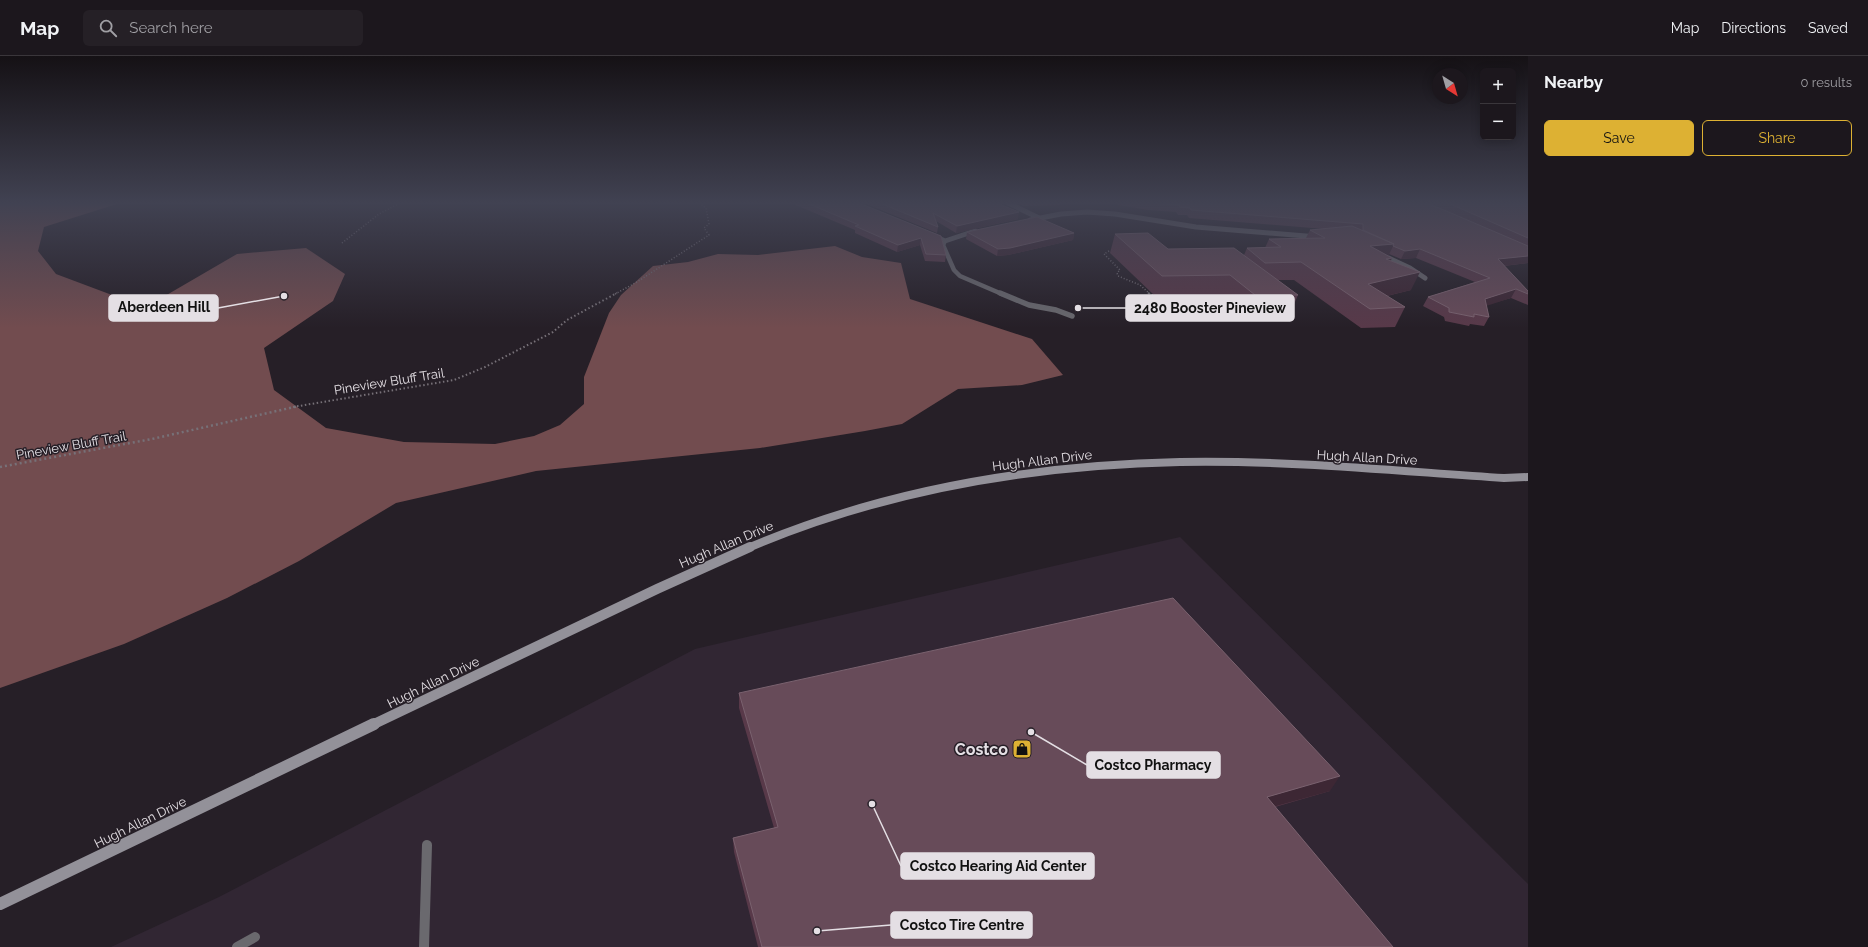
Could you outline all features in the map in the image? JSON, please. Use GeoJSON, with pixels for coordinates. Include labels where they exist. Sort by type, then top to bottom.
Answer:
{"type":"FeatureCollection","features":[{"type":"Feature","properties":{"kind":"main road","name":"Hugh Allan Drive"},"geometry":{"type":"LineString","coordinates":[[0,904],[657,589],[756,544],[822,520],[885,502],[995,478],[1121,464],[1241,462],[1504,478],[1528,477]]}},
{"type":"Feature","properties":{"kind":"street"},"geometry":{"type":"LineString","coordinates":[[1374,252],[1410,268],[1425,278]]}},
{"type":"Feature","properties":{"kind":"lane"},"geometry":{"type":"LineString","coordinates":[[943,245],[954,270],[960,276],[1029,305],[1056,310],[1072,316]]}},
{"type":"Feature","properties":{"kind":"lane"},"geometry":{"type":"LineString","coordinates":[[424,947],[427,844]]}},
{"type":"Feature","properties":{"kind":"lane"},"geometry":{"type":"LineString","coordinates":[[237,947],[255,937]]}},
{"type":"Feature","properties":{"kind":"path","name":"Pineview Bluff Trail"},"geometry":{"type":"LineString","coordinates":[[0,467],[152,439],[290,407],[454,380],[486,367],[553,332],[566,320],[637,282],[694,245]]}},
{"type":"Feature","properties":{"kind":"path"},"geometry":{"type":"LineString","coordinates":[[1109,251],[1104,254],[1105,257],[1117,265],[1120,270],[1117,274],[1118,276],[1140,285],[1145,291],[1154,296],[1183,304]]}},
{"type":"Feature","properties":{"kind":"shaded area"},"geometry":{"type":"Polygon","coordinates":[[[0,245],[40,245],[38,251],[56,274],[112,295],[158,300],[237,254],[306,248],[345,274],[333,301],[264,348],[274,390],[326,428],[404,442],[495,444],[534,436],[560,425],[584,404],[584,377],[609,313],[621,295],[653,266],[688,262],[718,254],[758,255],[835,246],[862,257],[901,263],[910,299],[1032,339],[1063,375],[1022,385],[958,389],[902,424],[760,448],[536,471],[396,503],[299,561],[227,598],[124,644],[0,688],[0,245]]]}},
{"type":"Feature","properties":{"kind":"shaded area"},"geometry":{"type":"Polygon","coordinates":[[[1180,537],[1528,884],[1528,947],[111,947],[219,897],[695,649],[1180,537]]]}},
{"type":"Feature","properties":{"kind":"building"},"geometry":{"type":"Polygon","coordinates":[[[923,245],[943,245],[946,255],[926,254],[923,245]]]}},
{"type":"Feature","properties":{"kind":"building"},"geometry":{"type":"Polygon","coordinates":[[[990,245],[1025,245],[1010,248],[998,249],[990,245]]]}},
{"type":"Feature","properties":{"kind":"building"},"geometry":{"type":"Polygon","coordinates":[[[1127,245],[1162,245],[1168,249],[1234,248],[1298,295],[1255,295],[1230,275],[1162,276],[1127,245]]]}},
{"type":"Feature","properties":{"kind":"building"},"geometry":{"type":"Polygon","coordinates":[[[1277,245],[1387,245],[1370,246],[1392,258],[1386,259],[1420,272],[1368,284],[1405,307],[1370,309],[1301,262],[1265,263],[1247,248],[1281,247],[1277,245]]]}},
{"type":"Feature","properties":{"kind":"building"},"geometry":{"type":"Polygon","coordinates":[[[1394,245],[1525,245],[1528,246],[1528,256],[1498,259],[1528,291],[1528,294],[1516,289],[1485,299],[1489,317],[1474,314],[1474,317],[1449,312],[1449,308],[1428,297],[1490,278],[1420,249],[1405,251],[1393,246],[1394,245]]]}},
{"type":"Feature","properties":{"kind":"building","name":"Costco"},"geometry":{"type":"Polygon","coordinates":[[[1173,598],[1340,776],[1267,797],[1393,947],[762,947],[733,838],[778,827],[739,693],[1173,598]]]}},
{"type":"Feature","properties":{"kind":"place","name":"Aberdeen Hill"},"geometry":{"type":"Point","coordinates":[284,296]}},
{"type":"Feature","properties":{"kind":"place","name":"2480 Booster Pineview"},"geometry":{"type":"Point","coordinates":[1078,308]}},
{"type":"Feature","properties":{"kind":"place","name":"Costco Pharmacy"},"geometry":{"type":"Point","coordinates":[1031,732]}},
{"type":"Feature","properties":{"kind":"place","name":"Costco"},"geometry":{"type":"Point","coordinates":[1022,749]}},
{"type":"Feature","properties":{"kind":"place","name":"Costco Hearing Aid Center"},"geometry":{"type":"Point","coordinates":[872,804]}},
{"type":"Feature","properties":{"kind":"place","name":"Costco Tire Centre"},"geometry":{"type":"Point","coordinates":[817,931]}}]}
